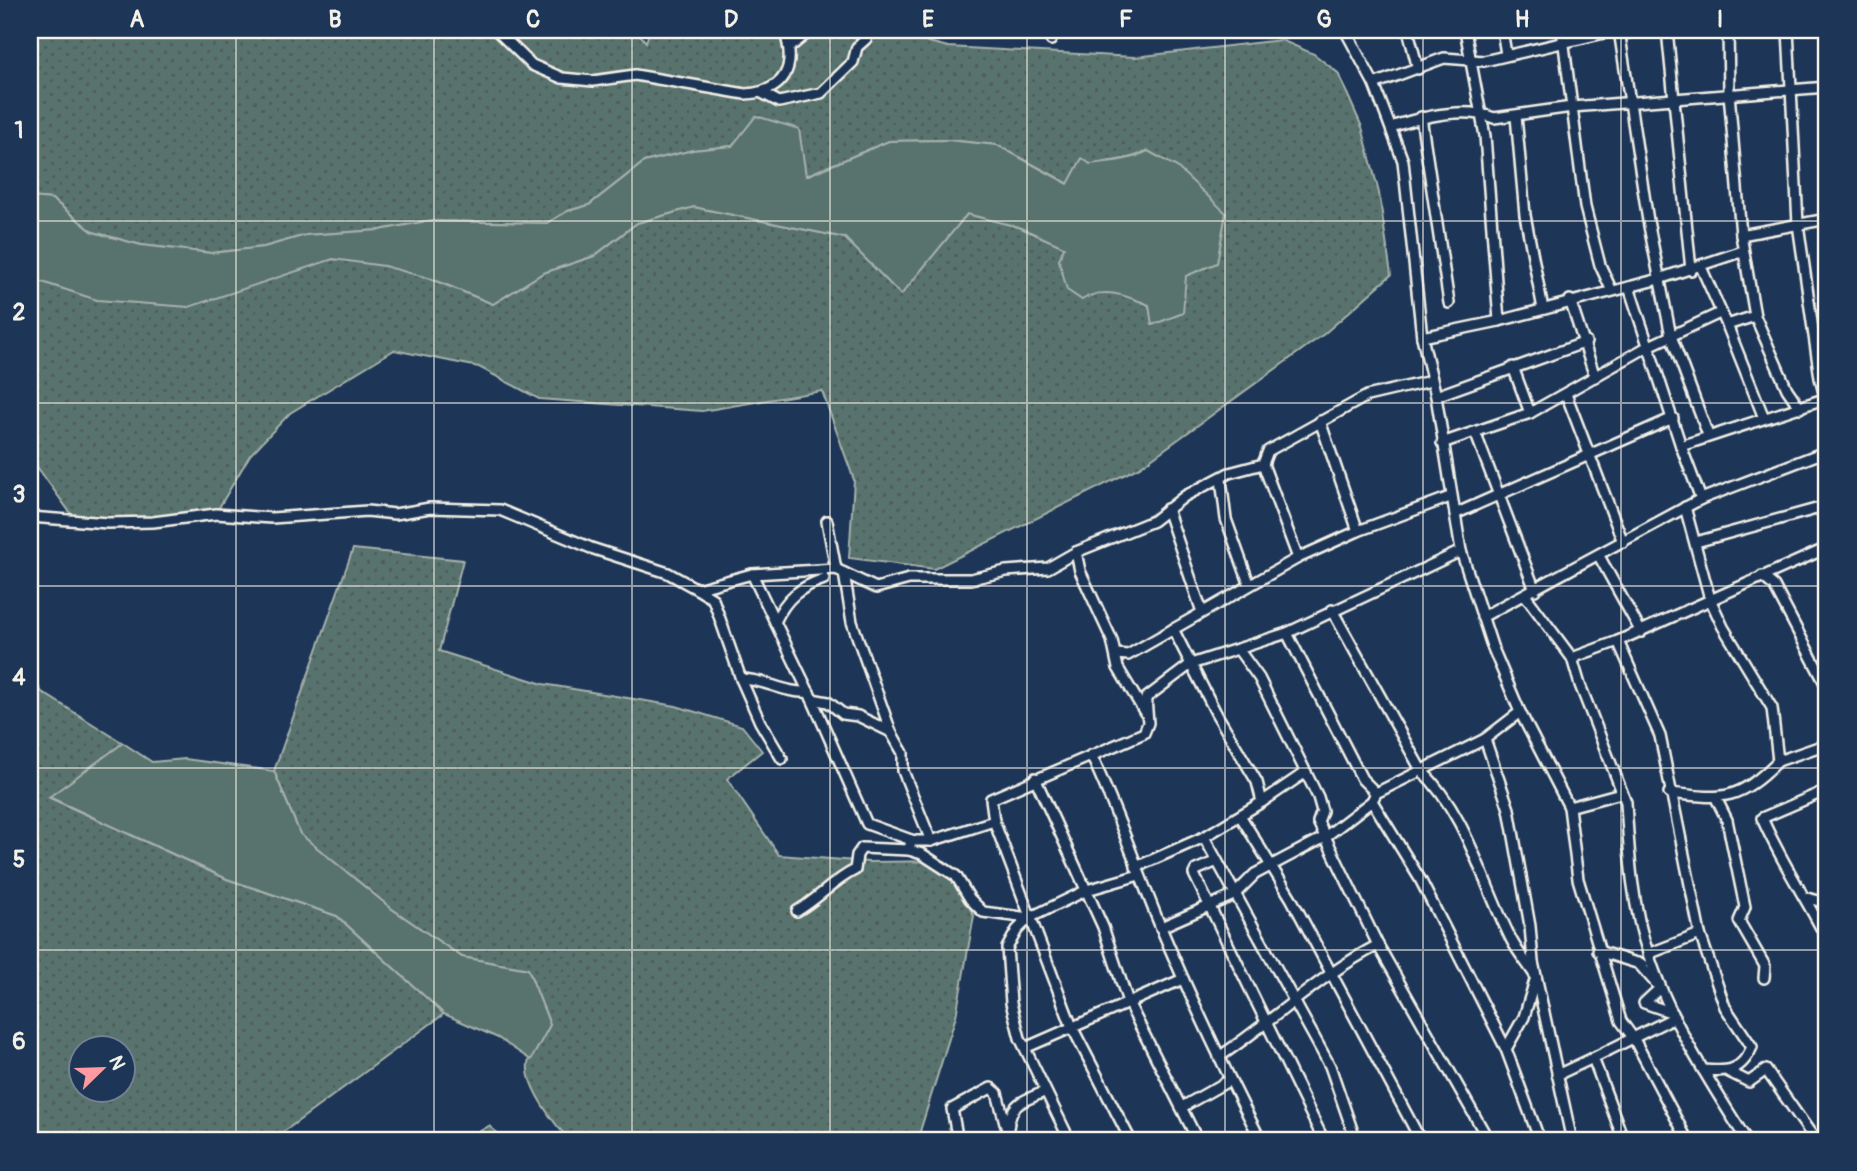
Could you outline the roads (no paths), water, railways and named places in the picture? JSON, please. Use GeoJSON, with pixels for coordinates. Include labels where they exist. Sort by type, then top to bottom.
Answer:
{"type":"FeatureCollection","features":[{"type":"Feature","properties":{"kind":"street"},"geometry":{"type":"LineString","coordinates":[[496,30],[531,65],[562,78],[593,82],[635,75],[724,91],[762,93],[779,102],[821,93],[853,62],[857,47],[866,39],[869,30]]}},
{"type":"Feature","properties":{"kind":"street"},"geometry":{"type":"LineString","coordinates":[[762,93],[786,73],[791,60],[784,30]]}},
{"type":"Feature","properties":{"kind":"street"},"geometry":{"type":"LineString","coordinates":[[790,47],[811,30]]}},
{"type":"Feature","properties":{"kind":"street"},"geometry":{"type":"LineString","coordinates":[[1050,30],[1051,40]]}},
{"type":"Feature","properties":{"kind":"street"},"geometry":{"type":"LineString","coordinates":[[1345,30],[1374,84],[1403,161],[1422,337],[1436,396],[1450,497],[1461,551],[1482,617],[1520,712],[1569,807],[1578,879],[1621,1021],[1634,1039],[1688,1141]]}},
{"type":"Feature","properties":{"kind":"street"},"geometry":{"type":"LineString","coordinates":[[1408,30],[1418,69]]}},
{"type":"Feature","properties":{"kind":"street"},"geometry":{"type":"LineString","coordinates":[[1465,30],[1468,58],[1482,113],[1499,321]]}},
{"type":"Feature","properties":{"kind":"street"},"geometry":{"type":"LineString","coordinates":[[1502,30],[1506,54]]}},
{"type":"Feature","properties":{"kind":"street"},"geometry":{"type":"LineString","coordinates":[[1562,30],[1585,207],[1600,264],[1611,289]]}},
{"type":"Feature","properties":{"kind":"street"},"geometry":{"type":"LineString","coordinates":[[1374,84],[1444,58],[1484,61],[1564,40],[1619,31],[1644,30]]}},
{"type":"Feature","properties":{"kind":"street"},"geometry":{"type":"LineString","coordinates":[[1667,30],[1671,98],[1691,270]]}},
{"type":"Feature","properties":{"kind":"street"},"geometry":{"type":"LineString","coordinates":[[1728,30],[1729,93],[1741,235],[1755,316],[1775,365],[1800,408]]}},
{"type":"Feature","properties":{"kind":"street"},"geometry":{"type":"LineString","coordinates":[[1681,446],[1708,435],[1826,400],[1798,224],[1788,30]]}},
{"type":"Feature","properties":{"kind":"street"},"geometry":{"type":"LineString","coordinates":[[1619,31],[1658,279],[1671,336],[1708,435]]}},
{"type":"Feature","properties":{"kind":"street"},"geometry":{"type":"LineString","coordinates":[[1391,127],[1421,117],[1482,113],[1494,118],[1572,107],[1827,87]]}},
{"type":"Feature","properties":{"kind":"street"},"geometry":{"type":"LineString","coordinates":[[1516,116],[1525,215],[1543,309]]}},
{"type":"Feature","properties":{"kind":"street"},"geometry":{"type":"LineString","coordinates":[[1421,117],[1449,303]]}},
{"type":"Feature","properties":{"kind":"street"},"geometry":{"type":"LineString","coordinates":[[1741,235],[1827,219]]}},
{"type":"Feature","properties":{"kind":"street"},"geometry":{"type":"LineString","coordinates":[[1422,337],[1499,321],[1611,289],[1629,287],[1701,267],[1743,251]]}},
{"type":"Feature","properties":{"kind":"street"},"geometry":{"type":"LineString","coordinates":[[1701,267],[1764,418]]}},
{"type":"Feature","properties":{"kind":"street"},"geometry":{"type":"LineString","coordinates":[[1629,287],[1647,347],[1701,499]]}},
{"type":"Feature","properties":{"kind":"street"},"geometry":{"type":"LineString","coordinates":[[1570,300],[1586,342],[1595,377]]}},
{"type":"Feature","properties":{"kind":"street"},"geometry":{"type":"LineString","coordinates":[[1443,443],[1530,413],[1647,347],[1720,313]]}},
{"type":"Feature","properties":{"kind":"street"},"geometry":{"type":"LineString","coordinates":[[1727,326],[1755,316]]}},
{"type":"Feature","properties":{"kind":"street"},"geometry":{"type":"LineString","coordinates":[[1436,396],[1586,342]]}},
{"type":"Feature","properties":{"kind":"street"},"geometry":{"type":"LineString","coordinates":[[1513,367],[1530,413]]}},
{"type":"Feature","properties":{"kind":"street"},"geometry":{"type":"LineString","coordinates":[[1298,558],[1263,464],[1268,451],[1367,396],[1412,383],[1431,381]]}},
{"type":"Feature","properties":{"kind":"street"},"geometry":{"type":"LineString","coordinates":[[1566,394],[1623,542]]}},
{"type":"Feature","properties":{"kind":"street"},"geometry":{"type":"LineString","coordinates":[[1455,514],[1673,418]]}},
{"type":"Feature","properties":{"kind":"street"},"geometry":{"type":"LineString","coordinates":[[1320,421],[1358,531]]}},
{"type":"Feature","properties":{"kind":"street"},"geometry":{"type":"LineString","coordinates":[[1475,432],[1535,590]]}},
{"type":"Feature","properties":{"kind":"street"},"geometry":{"type":"LineString","coordinates":[[1482,617],[1701,499],[1827,451]]}},
{"type":"Feature","properties":{"kind":"street"},"geometry":{"type":"LineString","coordinates":[[697,589],[752,574],[810,570],[841,574],[876,588],[909,579],[971,579],[1006,571],[1048,568],[1076,552],[1140,527],[1229,473],[1263,464]]}},
{"type":"Feature","properties":{"kind":"street"},"geometry":{"type":"LineString","coordinates":[[1220,479],[1226,519],[1249,583]]}},
{"type":"Feature","properties":{"kind":"street"},"geometry":{"type":"LineString","coordinates":[[1116,654],[1128,655],[1249,583],[1298,558],[1358,531],[1450,497]]}},
{"type":"Feature","properties":{"kind":"street"},"geometry":{"type":"LineString","coordinates":[[1696,542],[1827,506]]}},
{"type":"Feature","properties":{"kind":"street"},"geometry":{"type":"LineString","coordinates":[[1685,507],[1710,599],[1772,708],[1778,761]]}},
{"type":"Feature","properties":{"kind":"street"},"geometry":{"type":"LineString","coordinates":[[30,517],[108,523],[153,522],[216,514],[272,518],[367,511],[395,514],[430,508],[500,510],[591,548],[668,573],[713,599],[741,680],[782,759]]}},
{"type":"Feature","properties":{"kind":"street"},"geometry":{"type":"LineString","coordinates":[[1167,509],[1202,612]]}},
{"type":"Feature","properties":{"kind":"street"},"geometry":{"type":"LineString","coordinates":[[827,521],[852,622],[891,732],[902,753],[904,771],[931,841]]}},
{"type":"Feature","properties":{"kind":"street"},"geometry":{"type":"LineString","coordinates":[[1572,658],[1641,632],[1827,548]]}},
{"type":"Feature","properties":{"kind":"street"},"geometry":{"type":"LineString","coordinates":[[1146,715],[1146,698],[1191,664],[1287,633],[1461,551]]}},
{"type":"Feature","properties":{"kind":"street"},"geometry":{"type":"LineString","coordinates":[[1076,552],[1080,571],[1116,654],[1118,668],[1149,723],[1144,733],[991,799],[994,821],[1072,1027],[1131,1141]]}},
{"type":"Feature","properties":{"kind":"street"},"geometry":{"type":"LineString","coordinates":[[1599,556],[1641,632]]}},
{"type":"Feature","properties":{"kind":"street"},"geometry":{"type":"LineString","coordinates":[[810,570],[824,579]]}},
{"type":"Feature","properties":{"kind":"street"},"geometry":{"type":"LineString","coordinates":[[752,574],[811,696],[867,824],[910,845],[956,876],[970,899],[983,912],[1029,918]]}},
{"type":"Feature","properties":{"kind":"street"},"geometry":{"type":"LineString","coordinates":[[775,622],[784,603],[804,586],[841,574]]}},
{"type":"Feature","properties":{"kind":"street"},"geometry":{"type":"LineString","coordinates":[[1762,576],[1774,586],[1827,687]]}},
{"type":"Feature","properties":{"kind":"street"},"geometry":{"type":"LineString","coordinates":[[1525,595],[1572,658],[1626,802],[1636,895],[1648,954],[1660,988],[1703,1070],[1747,1141]]}},
{"type":"Feature","properties":{"kind":"street"},"geometry":{"type":"LineString","coordinates":[[1332,610],[1420,770],[1437,786],[1461,822],[1512,940],[1536,977],[1524,1017],[1506,1049]]}},
{"type":"Feature","properties":{"kind":"street"},"geometry":{"type":"LineString","coordinates":[[1173,629],[1257,782],[1262,802]]}},
{"type":"Feature","properties":{"kind":"street"},"geometry":{"type":"LineString","coordinates":[[1287,633],[1362,779],[1420,879],[1506,1049],[1540,1141]]}},
{"type":"Feature","properties":{"kind":"street"},"geometry":{"type":"LineString","coordinates":[[1618,641],[1655,722],[1700,934],[1725,1007],[1752,1047],[1745,1063],[1729,1072]]}},
{"type":"Feature","properties":{"kind":"street"},"geometry":{"type":"LineString","coordinates":[[1238,649],[1259,678],[1306,772],[1322,806],[1318,820],[1325,837],[1378,945],[1489,1141]]}},
{"type":"Feature","properties":{"kind":"street"},"geometry":{"type":"LineString","coordinates":[[741,680],[752,680],[811,696],[828,702],[843,715],[858,716],[891,732]]}},
{"type":"Feature","properties":{"kind":"street"},"geometry":{"type":"LineString","coordinates":[[1161,927],[1234,895],[1248,880],[1270,864],[1325,837],[1374,797],[1420,770],[1485,739],[1520,712]]}},
{"type":"Feature","properties":{"kind":"street"},"geometry":{"type":"LineString","coordinates":[[1485,739],[1509,809],[1536,977],[1572,1141]]}},
{"type":"Feature","properties":{"kind":"street"},"geometry":{"type":"LineString","coordinates":[[1670,793],[1716,798],[1745,790],[1778,761],[1804,749],[1827,744]]}},
{"type":"Feature","properties":{"kind":"street"},"geometry":{"type":"LineString","coordinates":[[1091,755],[1117,809],[1138,871],[1183,979],[1261,1141]]}},
{"type":"Feature","properties":{"kind":"street"},"geometry":{"type":"LineString","coordinates":[[1070,1141],[1044,1092],[1010,1003],[1007,948],[1017,930],[1029,918],[1087,890],[1138,871],[1241,817],[1306,772]]}},
{"type":"Feature","properties":{"kind":"street"},"geometry":{"type":"LineString","coordinates":[[1035,778],[1087,890],[1128,1002],[1198,1141]]}},
{"type":"Feature","properties":{"kind":"street"},"geometry":{"type":"LineString","coordinates":[[1827,790],[1762,818],[1779,856],[1823,920],[1827,939]]}},
{"type":"Feature","properties":{"kind":"street"},"geometry":{"type":"LineString","coordinates":[[1569,807],[1621,793]]}},
{"type":"Feature","properties":{"kind":"street"},"geometry":{"type":"LineString","coordinates":[[1716,798],[1727,821],[1745,907],[1739,921],[1765,966],[1764,978]]}},
{"type":"Feature","properties":{"kind":"street"},"geometry":{"type":"LineString","coordinates":[[1241,817],[1291,898],[1422,1141]]}},
{"type":"Feature","properties":{"kind":"street"},"geometry":{"type":"LineString","coordinates":[[797,911],[818,899],[841,876],[855,870],[857,855],[862,848],[931,841],[994,821]]}},
{"type":"Feature","properties":{"kind":"street"},"geometry":{"type":"LineString","coordinates":[[1204,836],[1329,1066],[1356,1141]]}},
{"type":"Feature","properties":{"kind":"street"},"geometry":{"type":"LineString","coordinates":[[1217,861],[1194,872],[1324,1141]]}},
{"type":"Feature","properties":{"kind":"street"},"geometry":{"type":"LineString","coordinates":[[1807,898],[1827,903]]}},
{"type":"Feature","properties":{"kind":"street"},"geometry":{"type":"LineString","coordinates":[[1648,954],[1700,934]]}},
{"type":"Feature","properties":{"kind":"street"},"geometry":{"type":"LineString","coordinates":[[1219,1058],[1331,976],[1343,963],[1378,945]]}},
{"type":"Feature","properties":{"kind":"street"},"geometry":{"type":"LineString","coordinates":[[1598,951],[1653,968]]}},
{"type":"Feature","properties":{"kind":"street"},"geometry":{"type":"LineString","coordinates":[[1638,963],[1660,988]]}},
{"type":"Feature","properties":{"kind":"street"},"geometry":{"type":"LineString","coordinates":[[1025,1048],[1183,979]]}},
{"type":"Feature","properties":{"kind":"street"},"geometry":{"type":"LineString","coordinates":[[1660,988],[1644,1003],[1674,1015]]}},
{"type":"Feature","properties":{"kind":"street"},"geometry":{"type":"LineString","coordinates":[[1557,1074],[1634,1039],[1674,1015]]}},
{"type":"Feature","properties":{"kind":"street"},"geometry":{"type":"LineString","coordinates":[[1593,1058],[1624,1141]]}},
{"type":"Feature","properties":{"kind":"street"},"geometry":{"type":"LineString","coordinates":[[1703,1070],[1729,1072],[1749,1082],[1766,1070],[1816,1141]]}},
{"type":"Feature","properties":{"kind":"street"},"geometry":{"type":"LineString","coordinates":[[1182,1107],[1230,1080]]}},
{"type":"Feature","properties":{"kind":"street"},"geometry":{"type":"LineString","coordinates":[[958,1141],[952,1109],[986,1089],[998,1093],[1010,1141]]}},
{"type":"Feature","properties":{"kind":"street"},"geometry":{"type":"LineString","coordinates":[[1008,1128],[1011,1111],[1016,1105],[1044,1092]]}},
{"type":"Feature","properties":{"kind":"street"},"geometry":{"type":"LineString","coordinates":[[1017,1141],[1024,1137],[1043,1141]]}}]}
